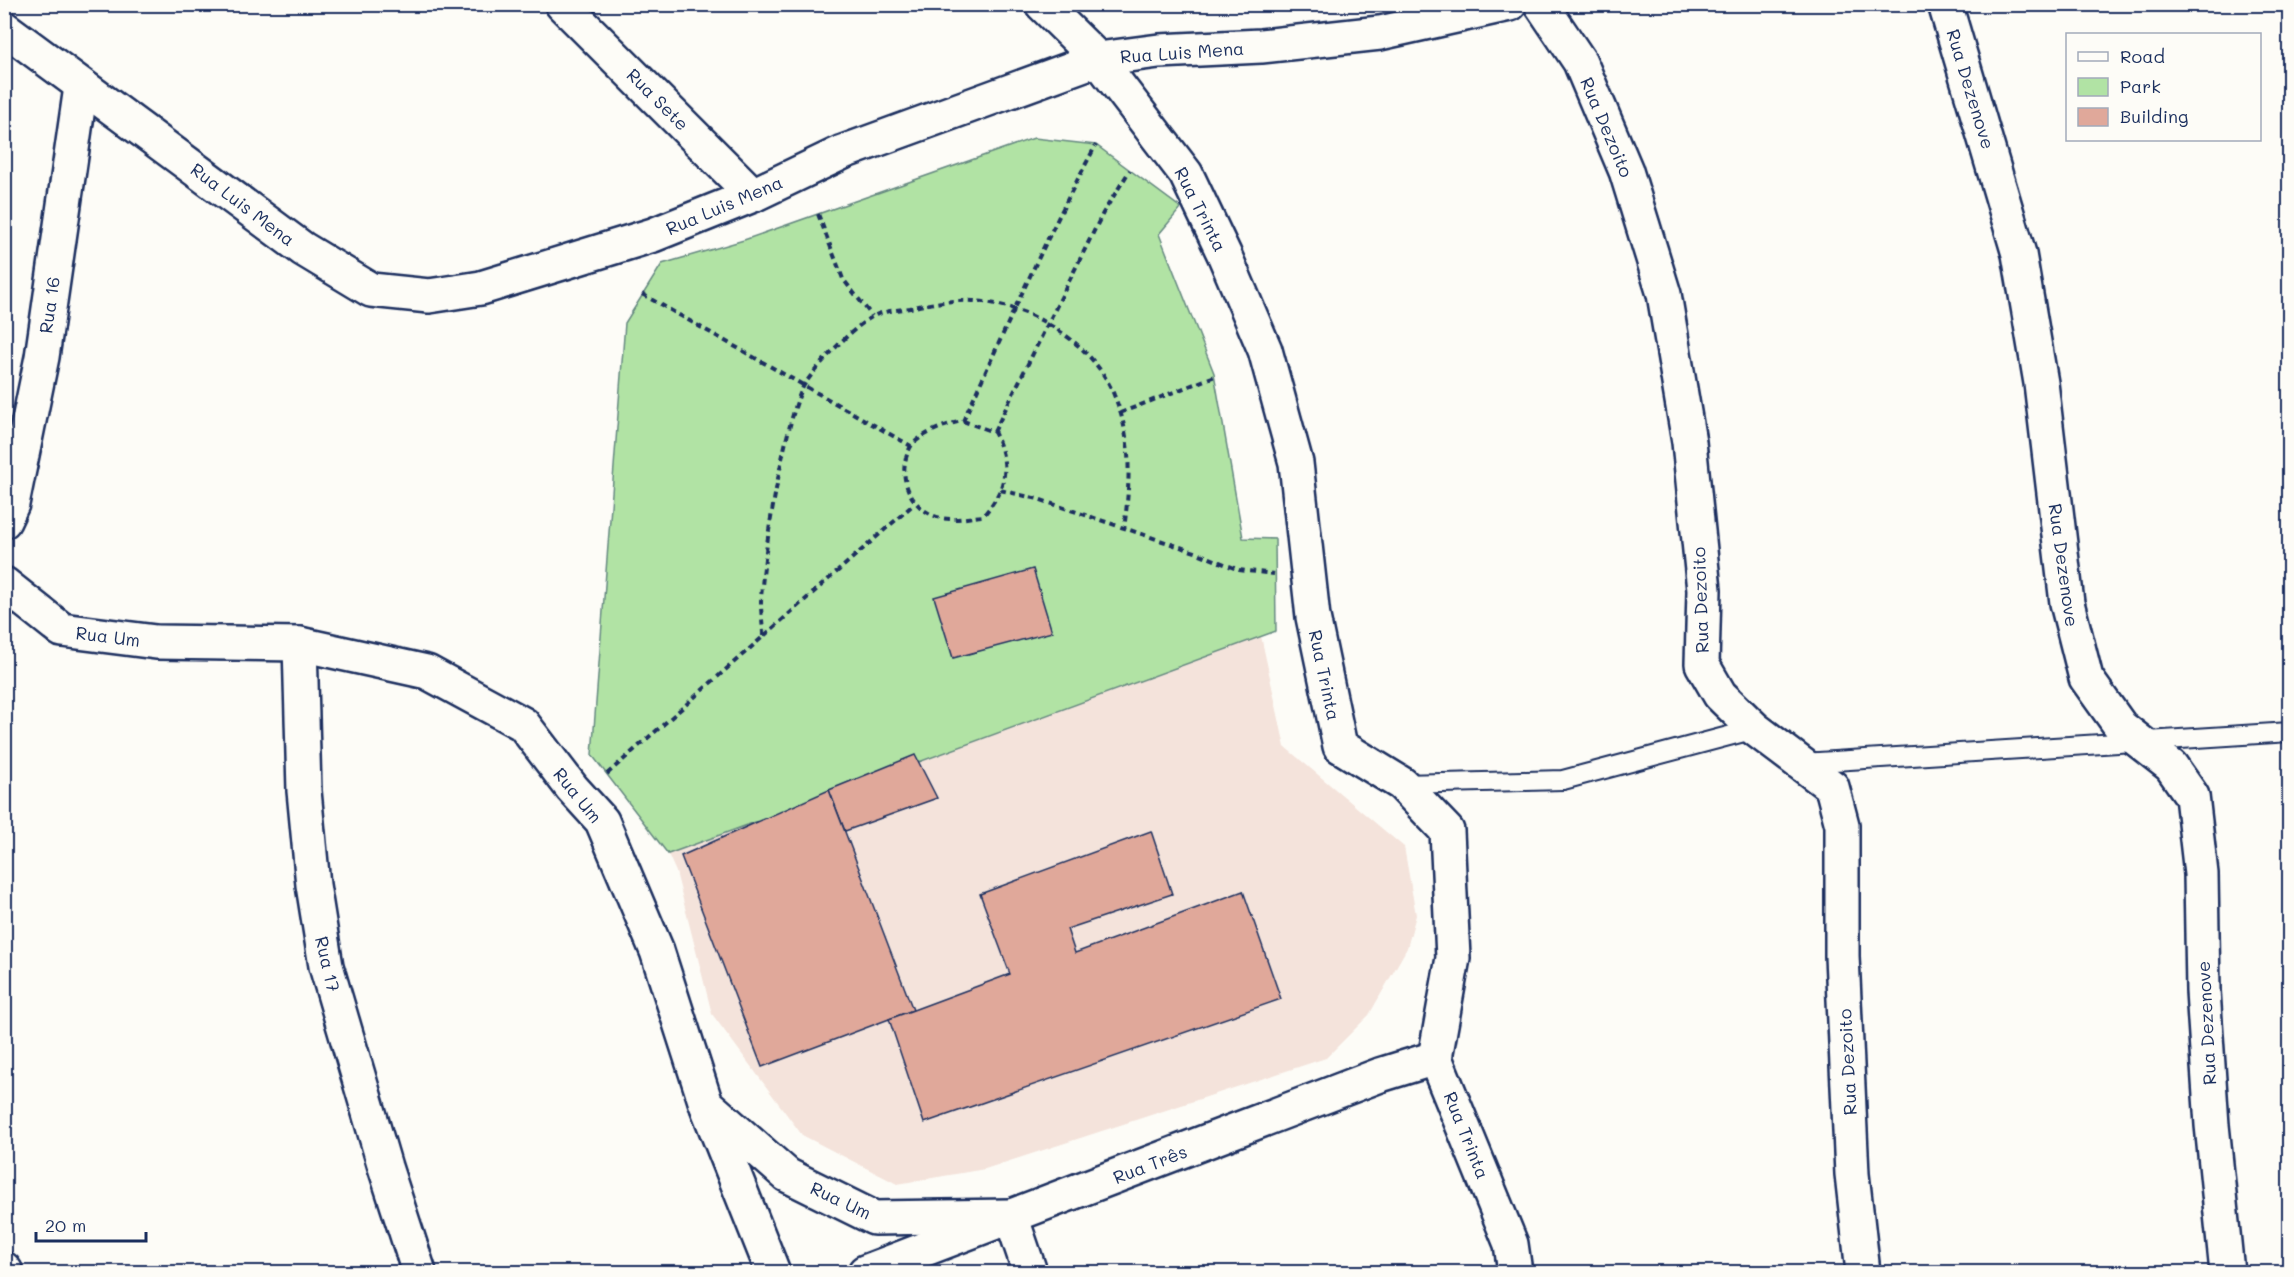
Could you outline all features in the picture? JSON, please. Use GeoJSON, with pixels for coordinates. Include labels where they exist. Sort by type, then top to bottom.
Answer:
{"type":"FeatureCollection","features":[{"type":"Feature","properties":{"kind":"street","name":"Rua Sete"},"geometry":{"type":"LineString","coordinates":[[562,4],[753,195]]}},
{"type":"Feature","properties":{"kind":"street","name":"Rua Trinta"},"geometry":{"type":"LineString","coordinates":[[1042,4],[1098,60],[1186,174],[1224,254],[1265,350],[1296,463],[1313,617],[1340,746],[1402,784],[1447,831],[1453,958],[1435,1058],[1511,1244],[1515,1272]]}},
{"type":"Feature","properties":{"kind":"street","name":"Rua Dezoito"},"geometry":{"type":"LineString","coordinates":[[1541,4],[1580,62],[1626,171],[1661,283],[1689,442],[1704,590],[1702,664],[1720,695],[1755,729],[1803,762],[1832,787],[1842,825],[1842,956],[1852,1174],[1863,1272]]}},
{"type":"Feature","properties":{"kind":"street","name":"Rua Dezenove"},"geometry":{"type":"LineString","coordinates":[[1946,4],[2019,254],[2041,383],[2067,603],[2086,678],[2121,728],[2171,766],[2192,796],[2201,874],[2203,991],[2212,1125],[2227,1272]]}},
{"type":"Feature","properties":{"kind":"street","name":"Rua Luis Mena"},"geometry":{"type":"LineString","coordinates":[[4,28],[81,87],[194,166],[303,249],[371,290],[429,296],[481,288],[653,235],[753,195],[843,152],[1098,60],[1159,51],[1261,46],[1380,33],[1490,6]]}},
{"type":"Feature","properties":{"kind":"street","name":"Rua 16"},"geometry":{"type":"LineString","coordinates":[[4,521],[12,504],[42,357],[81,87]]}},
{"type":"Feature","properties":{"kind":"street","name":"Rua Um"},"geometry":{"type":"LineString","coordinates":[[4,584],[62,630],[156,642],[300,644],[428,672],[523,724],[572,788],[602,821],[657,951],[706,1104],[787,1175],[874,1218],[1011,1216]]}},
{"type":"Feature","properties":{"kind":"street","name":"Rua 17"},"geometry":{"type":"LineString","coordinates":[[300,644],[304,791],[313,885],[326,966],[385,1167],[420,1272]]}},
{"type":"Feature","properties":{"kind":"street","name":"Rua Três"},"geometry":{"type":"LineString","coordinates":[[865,1272],[1380,1075],[1435,1058]]}},
{"type":"Feature","properties":{"kind":"street"},"geometry":{"type":"LineString","coordinates":[[706,1104],[773,1272]]}},
{"type":"Feature","properties":{"kind":"street"},"geometry":{"type":"LineString","coordinates":[[1011,1216],[1030,1272]]}},
{"type":"Feature","properties":{"kind":"lane"},"geometry":{"type":"LineString","coordinates":[[1402,784],[1563,780],[1755,729]]}},
{"type":"Feature","properties":{"kind":"lane"},"geometry":{"type":"LineString","coordinates":[[1803,762],[2289,732]]}},
{"type":"Feature","properties":{"kind":"path"},"geometry":{"type":"LineString","coordinates":[[963,421],[1050,229],[1096,145]]}},
{"type":"Feature","properties":{"kind":"path"},"geometry":{"type":"LineString","coordinates":[[994,432],[1103,213],[1130,170]]}},
{"type":"Feature","properties":{"kind":"path"},"geometry":{"type":"LineString","coordinates":[[818,214],[843,279],[872,316]]}},
{"type":"Feature","properties":{"kind":"path"},"geometry":{"type":"LineString","coordinates":[[642,294],[805,384],[911,446]]}},
{"type":"Feature","properties":{"kind":"path"},"geometry":{"type":"LineString","coordinates":[[764,636],[761,602],[771,527],[790,420],[805,384],[843,341],[872,316],[937,302],[975,301],[1014,310],[1047,323],[1066,336],[1096,365],[1114,393],[1120,412],[1130,466],[1124,529]]}},
{"type":"Feature","properties":{"kind":"path"},"geometry":{"type":"LineString","coordinates":[[1120,412],[1215,376]]}},
{"type":"Feature","properties":{"kind":"path"},"geometry":{"type":"LineString","coordinates":[[963,421],[994,432],[1003,449],[1005,476],[996,500],[983,516],[941,518],[914,504],[907,488],[905,472],[911,446],[933,431],[963,421]]}},
{"type":"Feature","properties":{"kind":"path"},"geometry":{"type":"LineString","coordinates":[[1000,490],[1038,499],[1198,553],[1239,570],[1275,574]]}},
{"type":"Feature","properties":{"kind":"path"},"geometry":{"type":"LineString","coordinates":[[607,774],[914,504]]}},
{"type":"Feature","properties":{"kind":"shaded area"},"geometry":{"type":"Polygon","coordinates":[[[1261,636],[1285,747],[1404,847],[1416,915],[1407,948],[1369,1015],[1326,1058],[985,1169],[897,1184],[802,1135],[712,1014],[676,872],[668,854],[915,755],[1261,636]]]}},
{"type":"Feature","properties":{"kind":"green space"},"geometry":{"type":"Polygon","coordinates":[[[1034,138],[1096,145],[1181,208],[1159,234],[1214,373],[1243,538],[1275,539],[1276,631],[668,854],[592,755],[625,323],[662,264],[744,240],[1034,138]]]}},
{"type":"Feature","properties":{"kind":"building"},"geometry":{"type":"Polygon","coordinates":[[[1033,569],[1052,632],[953,658],[934,597],[1033,569]]]}},
{"type":"Feature","properties":{"kind":"building"},"geometry":{"type":"Polygon","coordinates":[[[915,755],[937,798],[845,831],[829,790],[915,755]]]}},
{"type":"Feature","properties":{"kind":"building"},"geometry":{"type":"Polygon","coordinates":[[[829,790],[913,1010],[762,1067],[681,856],[829,790]]]}},
{"type":"Feature","properties":{"kind":"building"},"geometry":{"type":"Polygon","coordinates":[[[1151,831],[1172,894],[1067,929],[1075,953],[1243,891],[1281,999],[924,1123],[889,1019],[1010,974],[980,894],[1151,831]]]}}]}
